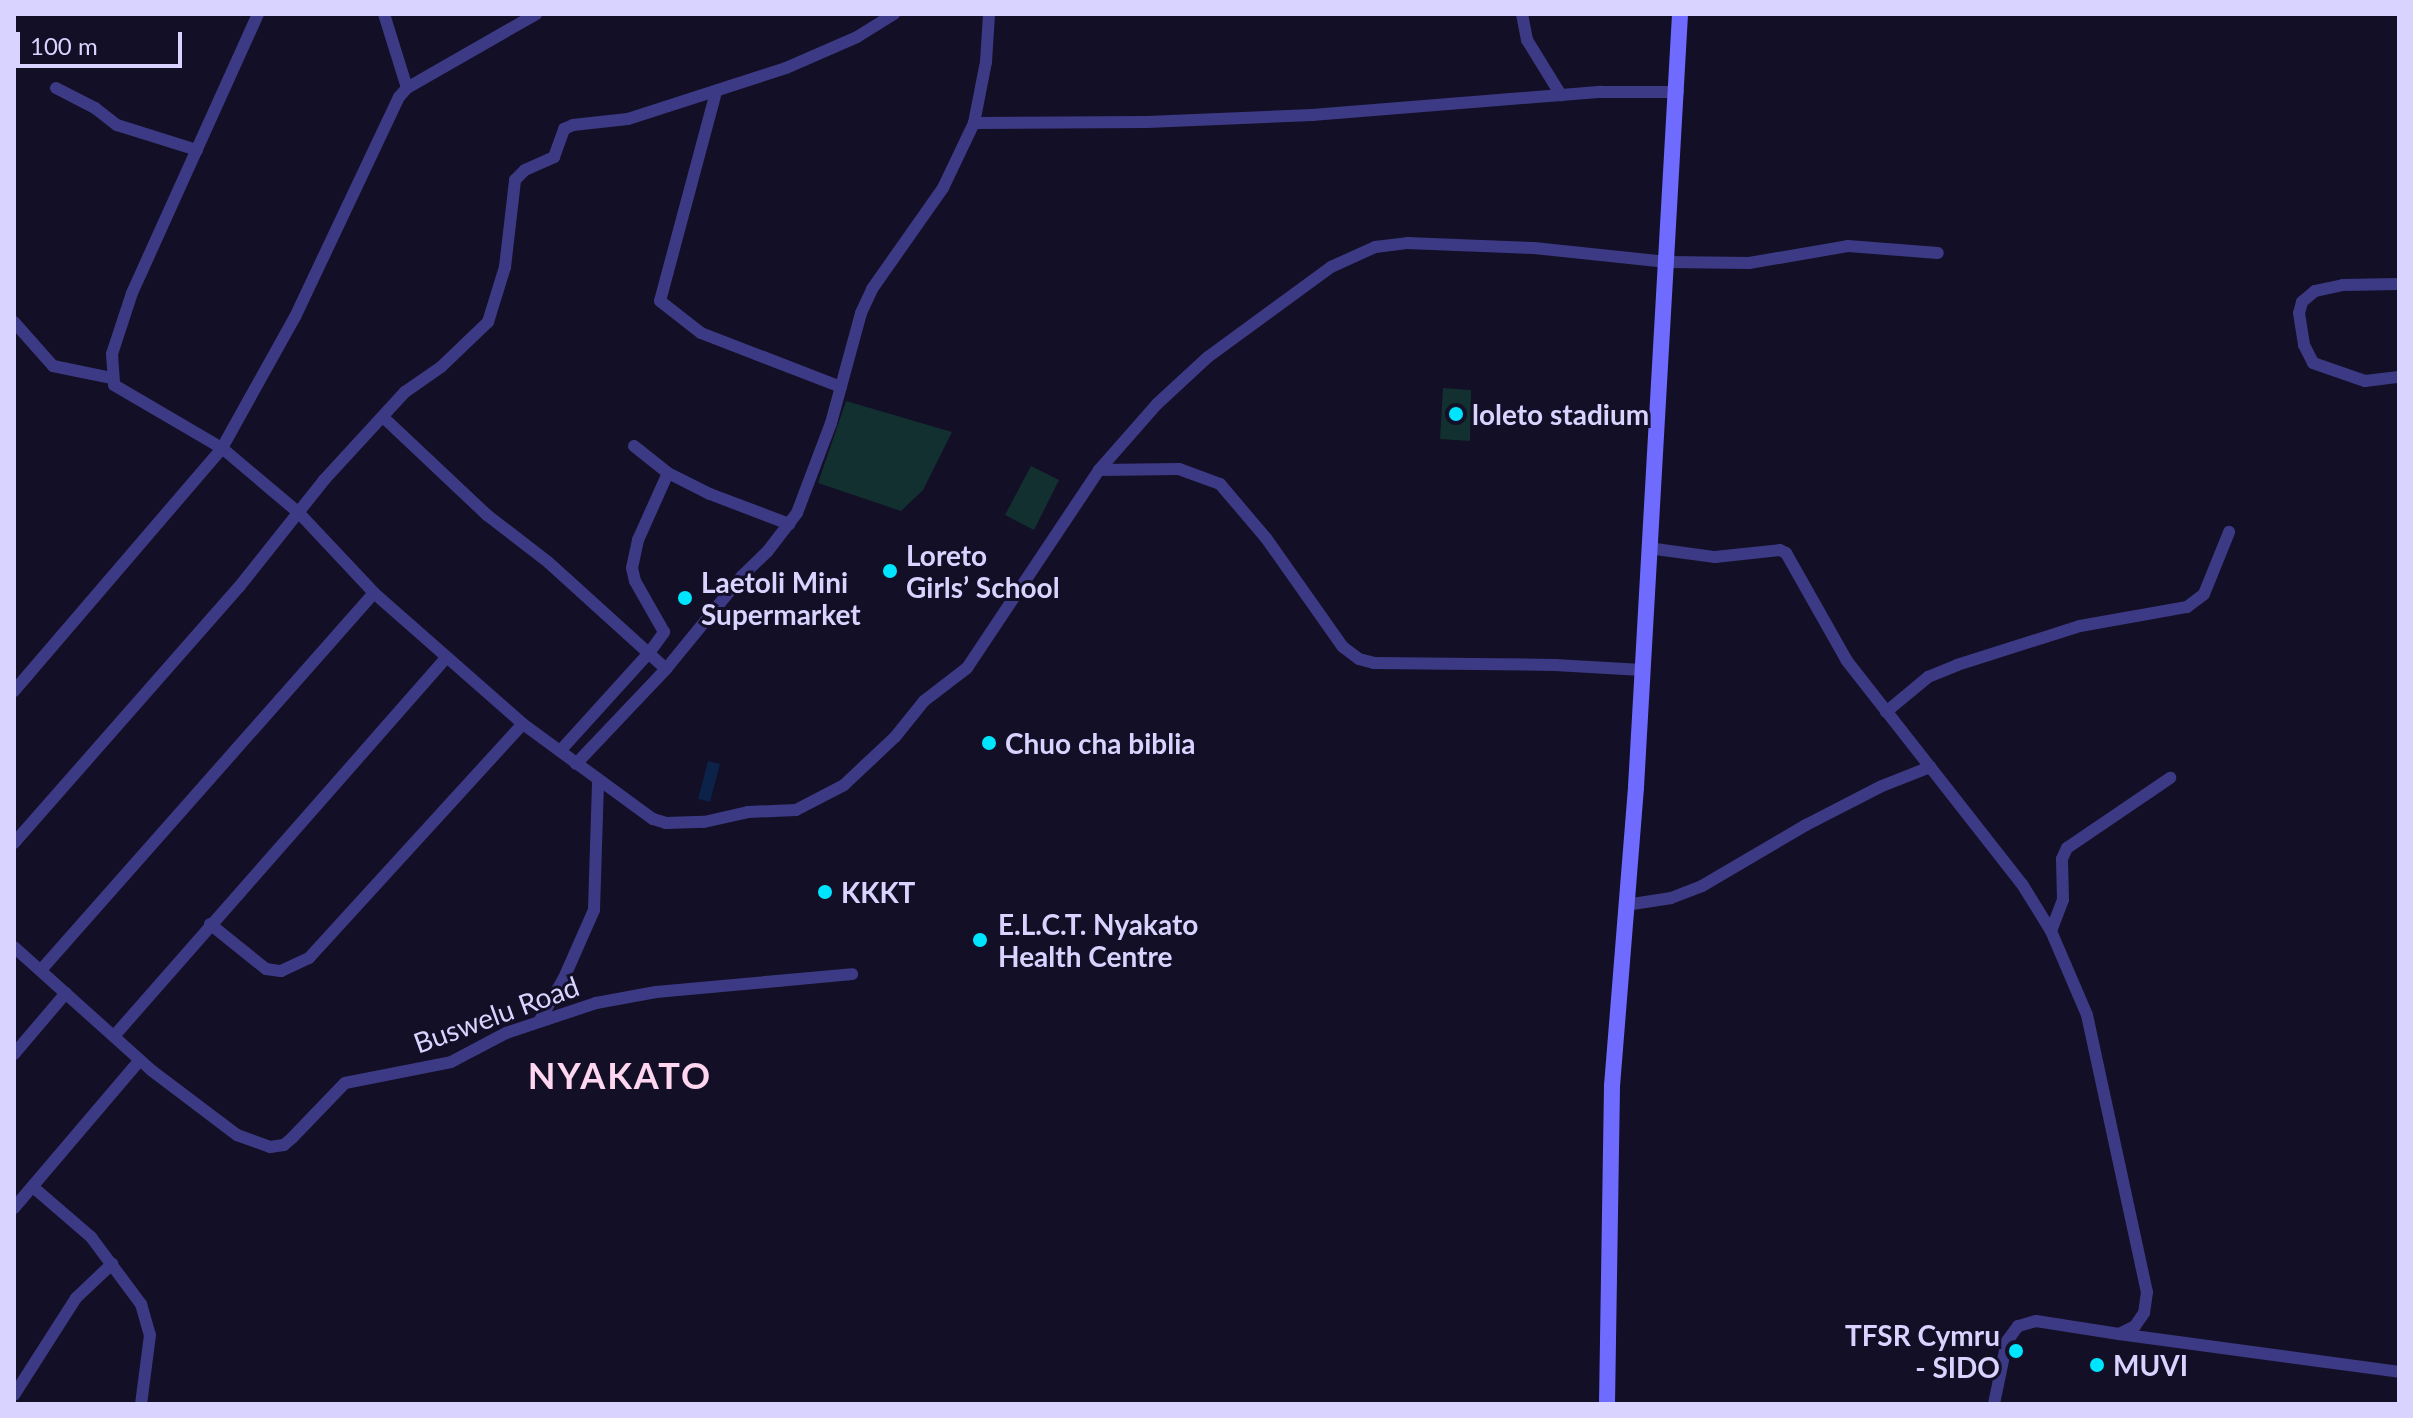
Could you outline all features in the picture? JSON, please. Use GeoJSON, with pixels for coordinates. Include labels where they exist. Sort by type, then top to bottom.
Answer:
{"type":"FeatureCollection","features":[{"type":"Feature","properties":{"kind":"main road"},"geometry":{"type":"LineString","coordinates":[[1607,1404],[1612,1086],[1642,670],[1678,92],[1680,14]]}},
{"type":"Feature","properties":{"kind":"street"},"geometry":{"type":"LineString","coordinates":[[111,378],[117,332],[132,293],[257,17],[243,14]]}},
{"type":"Feature","properties":{"kind":"street"},"geometry":{"type":"LineString","coordinates":[[384,14],[407,88]]}},
{"type":"Feature","properties":{"kind":"street"},"geometry":{"type":"LineString","coordinates":[[14,691],[222,448],[295,317],[394,107],[407,88],[536,14]]}},
{"type":"Feature","properties":{"kind":"street"},"geometry":{"type":"LineString","coordinates":[[14,843],[405,392],[441,367],[488,322],[505,267],[515,180],[525,170],[554,157],[564,129],[573,125],[611,124],[716,92],[825,52],[894,14]]}},
{"type":"Feature","properties":{"kind":"street"},"geometry":{"type":"LineString","coordinates":[[576,764],[666,669],[789,524],[807,491],[861,313],[872,289],[943,188],[974,123],[986,62],[989,14]]}},
{"type":"Feature","properties":{"kind":"street"},"geometry":{"type":"LineString","coordinates":[[1522,14],[1527,40],[1561,95]]}},
{"type":"Feature","properties":{"kind":"street"},"geometry":{"type":"LineString","coordinates":[[56,88],[95,108],[117,125],[197,150]]}},
{"type":"Feature","properties":{"kind":"street"},"geometry":{"type":"LineString","coordinates":[[716,92],[660,301],[701,333],[841,387]]}},
{"type":"Feature","properties":{"kind":"street"},"geometry":{"type":"LineString","coordinates":[[974,123],[1312,115],[1561,95],[1678,92]]}},
{"type":"Feature","properties":{"kind":"street"},"geometry":{"type":"LineString","coordinates":[[14,322],[53,366],[111,378],[124,393],[222,448],[299,513],[374,593],[523,724],[653,819],[682,824],[748,812],[796,810],[844,785],[895,737],[924,701],[967,668],[1099,470],[1157,404],[1208,357],[1331,267],[1375,247],[1443,243],[1667,262],[1749,263],[1848,246],[1938,253]]}},
{"type":"Feature","properties":{"kind":"street"},"geometry":{"type":"LineString","coordinates":[[2399,284],[2343,285],[2315,291],[2302,302],[2299,313],[2304,345],[2313,363],[2365,381],[2399,377]]}},
{"type":"Feature","properties":{"kind":"street"},"geometry":{"type":"LineString","coordinates":[[383,417],[487,515],[548,562],[666,669]]}},
{"type":"Feature","properties":{"kind":"street"},"geometry":{"type":"LineString","coordinates":[[634,446],[668,473],[710,494],[789,524]]}},
{"type":"Feature","properties":{"kind":"street"},"geometry":{"type":"LineString","coordinates":[[1099,470],[1179,469],[1220,484],[1266,538],[1343,647],[1359,659],[1374,663],[1642,670]]}},
{"type":"Feature","properties":{"kind":"street"},"geometry":{"type":"LineString","coordinates":[[560,751],[649,653],[665,628],[635,581],[632,568],[638,540],[668,473]]}},
{"type":"Feature","properties":{"kind":"street"},"geometry":{"type":"LineString","coordinates":[[1886,712],[1928,677],[1957,665],[2080,626],[2187,607],[2204,594],[2229,532]]}},
{"type":"Feature","properties":{"kind":"street"},"geometry":{"type":"LineString","coordinates":[[1648,548],[1715,557],[1780,550],[1786,553],[1830,636],[2022,884],[2051,931],[2087,1015],[2147,1292],[2144,1313],[2135,1326],[2119,1334]]}},
{"type":"Feature","properties":{"kind":"street"},"geometry":{"type":"LineString","coordinates":[[41,970],[374,593]]}},
{"type":"Feature","properties":{"kind":"street"},"geometry":{"type":"LineString","coordinates":[[115,1035],[446,658]]}},
{"type":"Feature","properties":{"kind":"street"},"geometry":{"type":"LineString","coordinates":[[210,924],[266,969],[281,971],[309,958],[523,724]]}},
{"type":"Feature","properties":{"kind":"street"},"geometry":{"type":"LineString","coordinates":[[1626,905],[1671,898],[1702,886],[1806,825],[1882,786],[1930,767]]}},
{"type":"Feature","properties":{"kind":"street"},"geometry":{"type":"LineString","coordinates":[[2051,931],[2063,900],[2062,859],[2067,848],[2170,778]]}},
{"type":"Feature","properties":{"kind":"street"},"geometry":{"type":"LineString","coordinates":[[540,1020],[594,910],[598,780]]}},
{"type":"Feature","properties":{"kind":"street","name":"Buswelu Road"},"geometry":{"type":"LineString","coordinates":[[14,947],[140,1060],[237,1135],[270,1147],[284,1145],[345,1083],[451,1062],[540,1020],[596,1003],[656,992],[852,974]]}},
{"type":"Feature","properties":{"kind":"street"},"geometry":{"type":"LineString","coordinates":[[14,1054],[66,993]]}},
{"type":"Feature","properties":{"kind":"street"},"geometry":{"type":"LineString","coordinates":[[14,1208],[140,1060]]}},
{"type":"Feature","properties":{"kind":"street"},"geometry":{"type":"LineString","coordinates":[[33,1187],[91,1237],[147,1319],[150,1335],[141,1404]]}},
{"type":"Feature","properties":{"kind":"street"},"geometry":{"type":"LineString","coordinates":[[14,1395],[76,1298],[112,1264]]}},
{"type":"Feature","properties":{"kind":"street"},"geometry":{"type":"LineString","coordinates":[[1994,1404],[2007,1341],[2025,1322],[2399,1372]]}},
{"type":"Feature","properties":{"kind":"green space","name":"loleto stadium"},"geometry":{"type":"Polygon","coordinates":[[[1443,388],[1471,390],[1470,441],[1440,439],[1443,388]]]}},
{"type":"Feature","properties":{"kind":"green space"},"geometry":{"type":"Polygon","coordinates":[[[846,401],[952,432],[923,490],[901,511],[818,483],[846,401]]]}},
{"type":"Feature","properties":{"kind":"green space"},"geometry":{"type":"Polygon","coordinates":[[[1031,466],[1059,480],[1034,530],[1005,515],[1031,466]]]}},
{"type":"Feature","properties":{"kind":"water"},"geometry":{"type":"Polygon","coordinates":[[[708,761],[720,764],[710,802],[698,799],[708,761]]]}},
{"type":"Feature","properties":{"kind":"place","name":"loleto stadium"},"geometry":{"type":"Point","coordinates":[1456,414]}},
{"type":"Feature","properties":{"kind":"place","name":"Loreto Girls’ School"},"geometry":{"type":"Point","coordinates":[890,571]}},
{"type":"Feature","properties":{"kind":"place","name":"Laetoli Mini Supermarket"},"geometry":{"type":"Point","coordinates":[685,598]}},
{"type":"Feature","properties":{"kind":"place","name":"Chuo cha biblia"},"geometry":{"type":"Point","coordinates":[989,743]}},
{"type":"Feature","properties":{"kind":"place","name":"KKKT"},"geometry":{"type":"Point","coordinates":[825,892]}},
{"type":"Feature","properties":{"kind":"place","name":"E.L.C.T. Nyakato Health Centre"},"geometry":{"type":"Point","coordinates":[980,940]}},
{"type":"Feature","properties":{"kind":"place","name":"TFSR Cymru - SIDO"},"geometry":{"type":"Point","coordinates":[2016,1351]}},
{"type":"Feature","properties":{"kind":"place","name":"MUVI"},"geometry":{"type":"Point","coordinates":[2097,1365]}},
{"type":"Feature","properties":{"kind":"district","name":"NYAKATO"},"geometry":{"type":"Point","coordinates":[620,1076]}}]}
